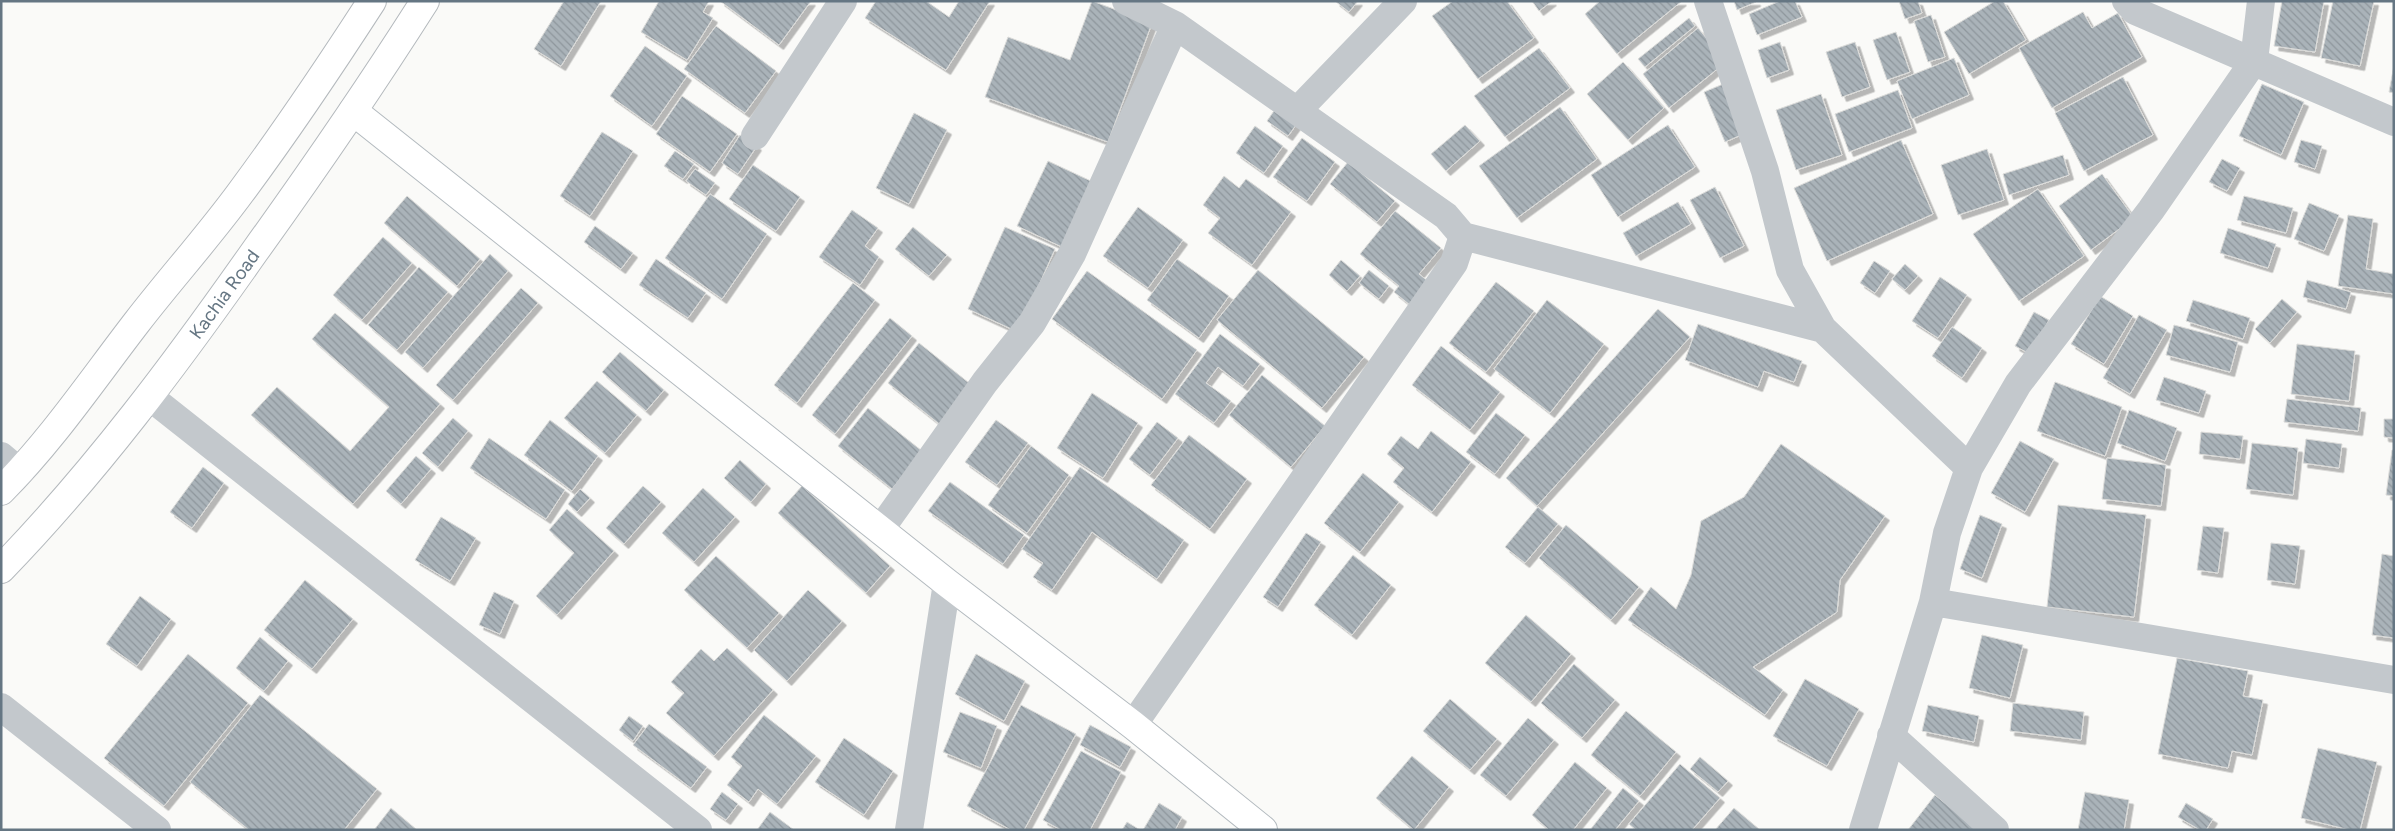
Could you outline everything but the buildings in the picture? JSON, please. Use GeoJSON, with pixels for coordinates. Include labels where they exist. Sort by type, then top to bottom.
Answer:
{"type":"FeatureCollection","features":[{"type":"Feature","properties":{"kind":"main road"},"geometry":{"type":"LineString","coordinates":[[7,473],[242,192],[297,114],[372,1]]}},
{"type":"Feature","properties":{"kind":"main road","name":"Kachia Road"},"geometry":{"type":"LineString","coordinates":[[1,569],[52,517],[150,397],[227,292],[353,111],[425,1]]}},
{"type":"Feature","properties":{"kind":"main road"},"geometry":{"type":"LineString","coordinates":[[353,111],[947,583],[1133,724],[1263,830]]}},
{"type":"Feature","properties":{"kind":"street"},"geometry":{"type":"LineString","coordinates":[[755,136],[843,1]]}},
{"type":"Feature","properties":{"kind":"street"},"geometry":{"type":"LineString","coordinates":[[1126,1],[1175,25],[1446,216],[1463,236],[1823,329]]}},
{"type":"Feature","properties":{"kind":"street"},"geometry":{"type":"LineString","coordinates":[[1297,111],[1402,1]]}},
{"type":"Feature","properties":{"kind":"street"},"geometry":{"type":"LineString","coordinates":[[1708,1],[1765,171],[1790,270],[1823,329],[1969,468]]}},
{"type":"Feature","properties":{"kind":"street"},"geometry":{"type":"LineString","coordinates":[[2126,1],[2135,11],[2394,122]]}},
{"type":"Feature","properties":{"kind":"street"},"geometry":{"type":"LineString","coordinates":[[1863,830],[1933,602],[1946,532],[1969,468],[2018,384],[2151,210],[2254,61],[2261,1]]}},
{"type":"Feature","properties":{"kind":"street"},"geometry":{"type":"LineString","coordinates":[[880,530],[985,382],[1032,323],[1072,254],[1175,25]]}},
{"type":"Feature","properties":{"kind":"street"},"geometry":{"type":"LineString","coordinates":[[1133,724],[1454,263],[1463,236]]}},
{"type":"Feature","properties":{"kind":"street"},"geometry":{"type":"LineString","coordinates":[[150,397],[698,830]]}},
{"type":"Feature","properties":{"kind":"street"},"geometry":{"type":"LineString","coordinates":[[908,830],[947,583]]}},
{"type":"Feature","properties":{"kind":"street"},"geometry":{"type":"LineString","coordinates":[[1933,602],[2394,680]]}},
{"type":"Feature","properties":{"kind":"street"},"geometry":{"type":"LineString","coordinates":[[1,707],[157,830]]}},
{"type":"Feature","properties":{"kind":"street"},"geometry":{"type":"LineString","coordinates":[[1892,736],[1995,830]]}}]}
